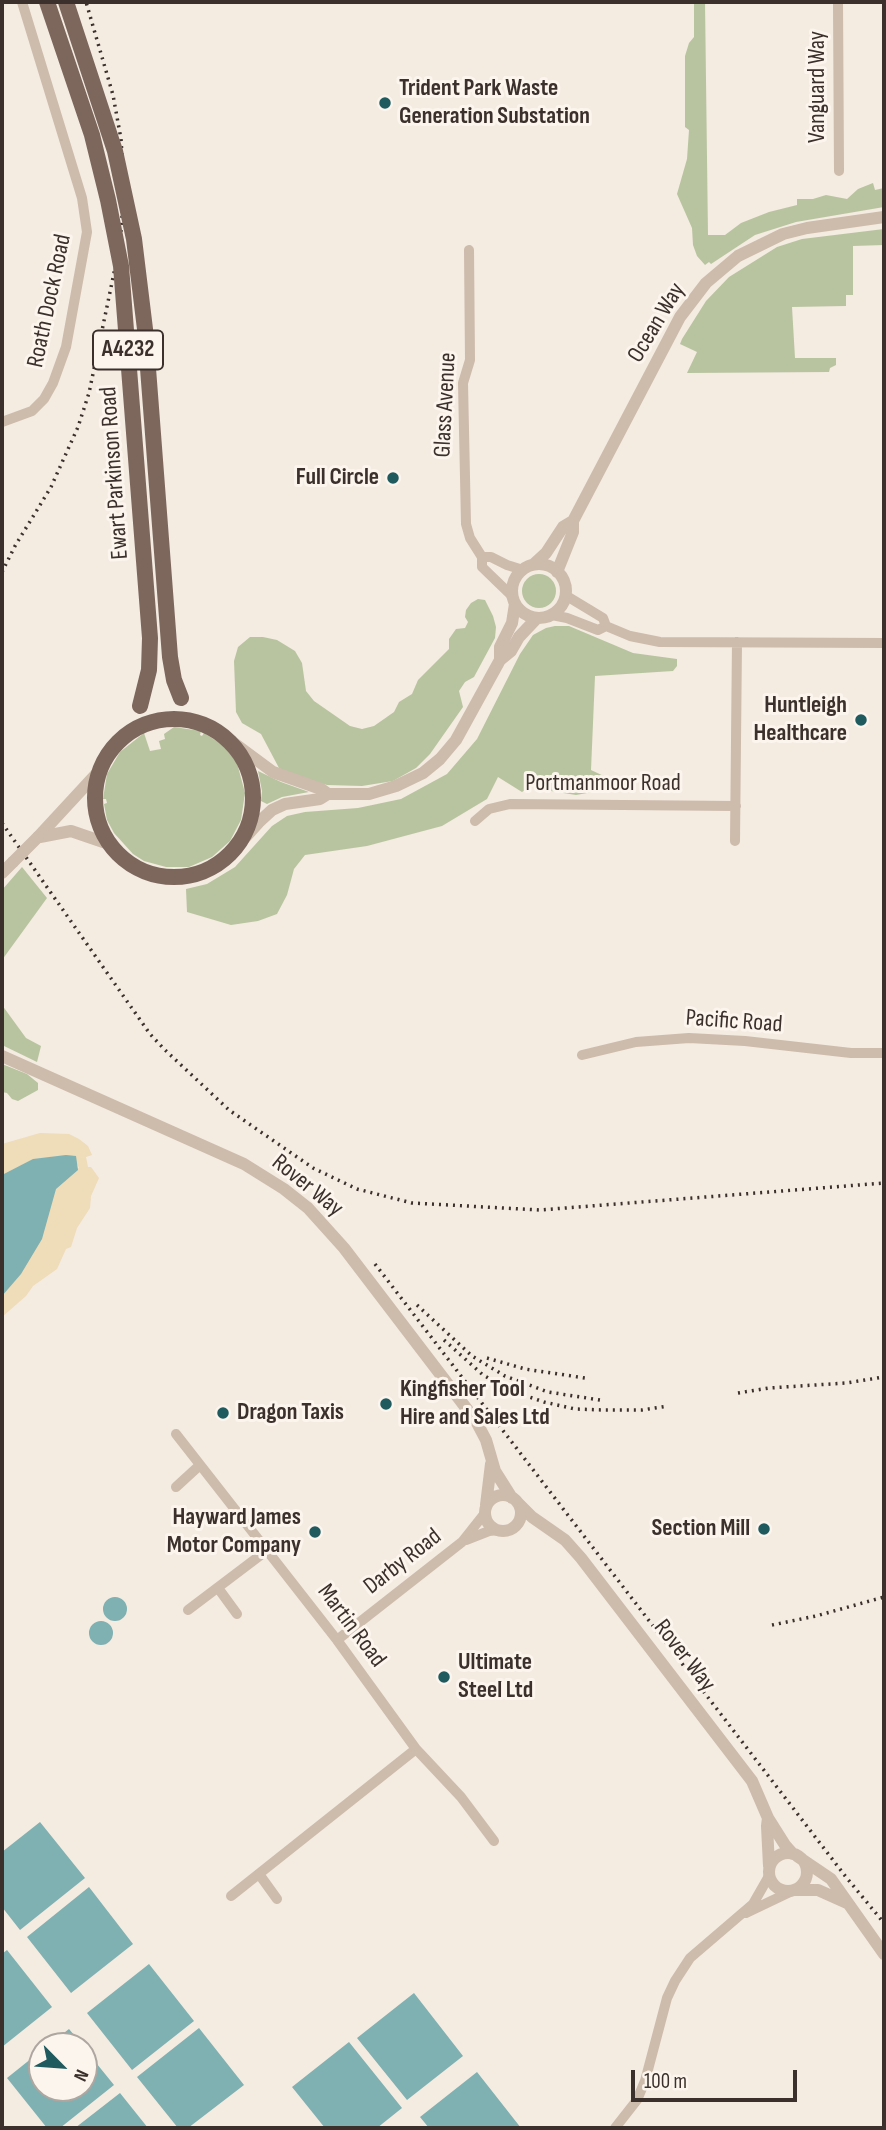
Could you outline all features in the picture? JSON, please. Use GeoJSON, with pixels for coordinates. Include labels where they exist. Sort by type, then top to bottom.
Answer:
{"type":"FeatureCollection","features":[{"type":"Feature","properties":{"kind":"main road","name":"Ewart Parkinson Road"},"geometry":{"type":"LineString","coordinates":[[47,2],[92,135],[121,266],[150,638],[149,670],[140,706],[122,737]]}},
{"type":"Feature","properties":{"kind":"main road","name":"Ewart Parkinson Road"},"geometry":{"type":"LineString","coordinates":[[66,2],[120,171],[134,239],[149,378],[174,680],[190,711],[214,729]]}},
{"type":"Feature","properties":{"kind":"main road"},"geometry":{"type":"LineString","coordinates":[[122,737],[147,724],[171,719],[214,729]]}},
{"type":"Feature","properties":{"kind":"main road","name":"A4232"},"geometry":{"type":"LineString","coordinates":[[122,737],[109,752],[99,771],[95,806],[98,822],[109,844],[121,858],[137,868],[175,877],[212,867],[233,850],[249,822],[253,789],[245,765],[214,729]]}},
{"type":"Feature","properties":{"kind":"street","name":"Roath Dock Road"},"geometry":{"type":"LineString","coordinates":[[2,422],[32,411],[44,399],[53,383],[66,347],[87,232],[82,198],[22,2]]}},
{"type":"Feature","properties":{"kind":"street","name":"Vanguard Way"},"geometry":{"type":"LineString","coordinates":[[838,2],[839,171]]}},
{"type":"Feature","properties":{"kind":"street","name":"Ocean Way"},"geometry":{"type":"LineString","coordinates":[[557,572],[573,532],[573,521],[680,317],[706,283],[738,256],[783,234],[816,226],[884,217]]}},
{"type":"Feature","properties":{"kind":"street","name":"Glass Avenue"},"geometry":{"type":"LineString","coordinates":[[469,250],[470,360],[463,383],[464,508],[470,538],[482,557],[482,568],[514,600]]}},
{"type":"Feature","properties":{"kind":"street","name":"Ocean Way"},"geometry":{"type":"LineString","coordinates":[[528,567],[546,553],[562,527],[573,521]]}},
{"type":"Feature","properties":{"kind":"street"},"geometry":{"type":"LineString","coordinates":[[482,557],[528,567],[541,564],[557,572],[565,586],[565,595],[563,604],[552,615]]}},
{"type":"Feature","properties":{"kind":"street"},"geometry":{"type":"LineString","coordinates":[[500,660],[500,647],[512,623],[512,584],[528,567]]}},
{"type":"Feature","properties":{"kind":"street"},"geometry":{"type":"LineString","coordinates":[[565,595],[603,618],[606,626],[630,636],[660,642],[884,643]]}},
{"type":"Feature","properties":{"kind":"street"},"geometry":{"type":"LineString","coordinates":[[514,600],[522,612],[537,618],[552,615],[598,630],[606,626]]}},
{"type":"Feature","properties":{"kind":"street"},"geometry":{"type":"LineString","coordinates":[[233,850],[272,810],[285,804],[320,799],[328,794],[369,794],[396,786],[423,773],[440,759],[456,740],[500,660],[511,651],[519,636],[537,618]]}},
{"type":"Feature","properties":{"kind":"street"},"geometry":{"type":"LineString","coordinates":[[735,841],[737,642]]}},
{"type":"Feature","properties":{"kind":"street"},"geometry":{"type":"LineString","coordinates":[[214,729],[273,772],[328,794]]}},
{"type":"Feature","properties":{"kind":"street"},"geometry":{"type":"LineString","coordinates":[[2,873],[99,771]]}},
{"type":"Feature","properties":{"kind":"street","name":"Portmanmoor Road"},"geometry":{"type":"LineString","coordinates":[[475,821],[489,809],[510,804],[736,806]]}},
{"type":"Feature","properties":{"kind":"street"},"geometry":{"type":"LineString","coordinates":[[38,837],[71,831],[109,844]]}},
{"type":"Feature","properties":{"kind":"street","name":"Pacific Road"},"geometry":{"type":"LineString","coordinates":[[582,1055],[636,1042],[689,1038],[745,1041],[851,1053],[884,1053]]}},
{"type":"Feature","properties":{"kind":"street","name":"Rover Way"},"geometry":{"type":"LineString","coordinates":[[2,1056],[258,1172],[297,1199],[338,1240],[477,1421],[501,1482],[514,1500],[528,1514],[565,1540],[581,1558],[736,1759],[759,1793],[768,1818],[785,1846],[831,1879],[884,1954]]}},
{"type":"Feature","properties":{"kind":"street","name":"Martin Road"},"geometry":{"type":"LineString","coordinates":[[176,1434],[337,1640],[416,1749],[461,1797],[494,1841]]}},
{"type":"Feature","properties":{"kind":"street","name":"Rover Way"},"geometry":{"type":"LineString","coordinates":[[485,1510],[491,1460]]}},
{"type":"Feature","properties":{"kind":"street"},"geometry":{"type":"LineString","coordinates":[[176,1487],[200,1465]]}},
{"type":"Feature","properties":{"kind":"street"},"geometry":{"type":"LineString","coordinates":[[506,1529],[519,1518],[520,1513],[514,1500],[497,1496],[485,1510],[491,1526],[506,1529],[525,1526],[551,1531]]}},
{"type":"Feature","properties":{"kind":"street","name":"Darby Road"},"geometry":{"type":"LineString","coordinates":[[462,1542],[485,1510]]}},
{"type":"Feature","properties":{"kind":"street","name":"Darby Road"},"geometry":{"type":"LineString","coordinates":[[337,1640],[462,1542],[488,1531],[506,1529]]}},
{"type":"Feature","properties":{"kind":"street"},"geometry":{"type":"LineString","coordinates":[[188,1611],[266,1551]]}},
{"type":"Feature","properties":{"kind":"street"},"geometry":{"type":"LineString","coordinates":[[218,1588],[237,1614]]}},
{"type":"Feature","properties":{"kind":"street"},"geometry":{"type":"LineString","coordinates":[[231,1896],[416,1749]]}},
{"type":"Feature","properties":{"kind":"street","name":"Rover Way"},"geometry":{"type":"LineString","coordinates":[[768,1818],[766,1826],[769,1871]]}},
{"type":"Feature","properties":{"kind":"street"},"geometry":{"type":"LineString","coordinates":[[615,2128],[636,2100],[645,2081],[667,1998],[690,1958],[753,1903],[777,1856],[787,1853],[802,1859],[807,1870],[805,1882],[793,1891],[742,1914]]}},
{"type":"Feature","properties":{"kind":"street"},"geometry":{"type":"LineString","coordinates":[[769,1871],[774,1886],[785,1892],[818,1890],[847,1903]]}},
{"type":"Feature","properties":{"kind":"street"},"geometry":{"type":"LineString","coordinates":[[259,1874],[277,1899]]}},
{"type":"Feature","properties":{"kind":"green space"},"geometry":{"type":"Polygon","coordinates":[[[694,2],[705,2],[708,235],[725,235],[741,223],[797,205],[797,199],[813,199],[826,195],[847,199],[858,189],[873,183],[875,190],[884,188],[884,207],[796,222],[755,235],[711,264],[709,262],[705,265],[697,256],[692,228],[677,194],[687,159],[689,130],[685,127],[685,56],[694,37],[694,2]]]}},
{"type":"Feature","properties":{"kind":"green space"},"geometry":{"type":"Polygon","coordinates":[[[884,229],[884,245],[853,246],[853,295],[846,295],[846,306],[792,307],[795,358],[836,358],[836,365],[830,368],[829,372],[687,373],[697,352],[680,344],[682,339],[706,301],[729,277],[777,247],[802,239],[884,229]]]}},
{"type":"Feature","properties":{"kind":"green space"},"geometry":{"type":"Polygon","coordinates":[[[539,574],[551,579],[556,591],[551,603],[539,608],[527,603],[522,591],[527,579],[539,574]]]}},
{"type":"Feature","properties":{"kind":"green space"},"geometry":{"type":"Polygon","coordinates":[[[478,599],[485,600],[493,616],[495,638],[474,677],[465,682],[459,691],[463,707],[430,754],[416,768],[393,781],[362,786],[327,785],[292,775],[279,768],[261,734],[242,723],[236,712],[234,661],[238,647],[250,637],[263,637],[277,640],[295,651],[302,663],[306,691],[314,701],[350,726],[362,729],[374,726],[394,712],[399,702],[412,694],[418,680],[449,649],[449,639],[456,629],[465,628],[468,622],[465,617],[466,610],[478,599]]]}},
{"type":"Feature","properties":{"kind":"green space"},"geometry":{"type":"Polygon","coordinates":[[[555,626],[569,626],[633,653],[677,659],[677,666],[673,671],[595,676],[591,770],[608,778],[609,789],[576,795],[551,791],[547,782],[537,781],[522,792],[498,777],[487,799],[442,826],[367,846],[305,855],[294,869],[287,895],[277,914],[258,921],[231,925],[187,912],[186,889],[207,884],[235,867],[272,826],[287,816],[358,808],[401,799],[447,774],[477,739],[520,654],[533,635],[555,626]]]}},
{"type":"Feature","properties":{"kind":"green space"},"geometry":{"type":"Polygon","coordinates":[[[174,727],[201,731],[200,735],[204,733],[223,745],[237,763],[245,793],[241,820],[230,841],[212,857],[189,867],[166,867],[144,861],[133,854],[114,833],[107,820],[104,804],[107,803],[106,799],[103,799],[107,774],[120,752],[144,733],[150,751],[161,749],[159,741],[165,739],[164,734],[174,727]]]}},
{"type":"Feature","properties":{"kind":"green space"},"geometry":{"type":"Polygon","coordinates":[[[258,771],[309,792],[282,797],[267,804],[261,801],[258,771]]]}},
{"type":"Feature","properties":{"kind":"green space"},"geometry":{"type":"Polygon","coordinates":[[[22,867],[47,898],[2,960],[2,890],[22,867]]]}},
{"type":"Feature","properties":{"kind":"green space"},"geometry":{"type":"Polygon","coordinates":[[[2,1005],[26,1038],[41,1046],[37,1062],[2,1045],[2,1005]]]}},
{"type":"Feature","properties":{"kind":"green space"},"geometry":{"type":"Polygon","coordinates":[[[2,1064],[27,1074],[38,1083],[38,1090],[18,1101],[2,1092],[2,1064]]]}},
{"type":"Feature","properties":{"kind":"sand"},"geometry":{"type":"Polygon","coordinates":[[[40,1133],[69,1134],[79,1139],[88,1146],[92,1155],[86,1157],[88,1167],[91,1167],[99,1178],[91,1196],[90,1208],[57,1269],[33,1286],[26,1296],[2,1317],[2,1264],[6,1247],[68,1174],[79,1168],[74,1158],[2,1186],[2,1144],[40,1133]]]}},
{"type":"Feature","properties":{"kind":"water"},"geometry":{"type":"Polygon","coordinates":[[[76,1156],[78,1170],[56,1189],[42,1239],[21,1274],[2,1296],[2,1175],[33,1159],[76,1156]]]}},
{"type":"Feature","properties":{"kind":"water"},"geometry":{"type":"Polygon","coordinates":[[[115,1597],[126,1604],[127,1609],[120,1620],[115,1621],[104,1614],[103,1609],[110,1598],[115,1597]]]}},
{"type":"Feature","properties":{"kind":"water"},"geometry":{"type":"Polygon","coordinates":[[[101,1621],[112,1628],[113,1633],[106,1644],[101,1645],[90,1638],[89,1633],[96,1622],[101,1621]]]}},
{"type":"Feature","properties":{"kind":"water"},"geometry":{"type":"Polygon","coordinates":[[[40,1822],[85,1878],[20,1930],[2,1907],[2,1852],[40,1822]]]}},
{"type":"Feature","properties":{"kind":"water"},"geometry":{"type":"Polygon","coordinates":[[[89,1887],[133,1944],[71,1993],[27,1937],[89,1887]]]}},
{"type":"Feature","properties":{"kind":"water"},"geometry":{"type":"Polygon","coordinates":[[[7,1950],[52,2007],[2,2047],[2,1954],[7,1950]]]}},
{"type":"Feature","properties":{"kind":"water"},"geometry":{"type":"Polygon","coordinates":[[[149,1964],[194,2021],[132,2070],[87,2013],[149,1964]]]}},
{"type":"Feature","properties":{"kind":"water"},"geometry":{"type":"Polygon","coordinates":[[[414,1993],[463,2056],[407,2100],[357,2038],[414,1993]]]}},
{"type":"Feature","properties":{"kind":"water"},"geometry":{"type":"Polygon","coordinates":[[[199,2028],[244,2085],[188,2128],[178,2128],[137,2077],[199,2028]]]}},
{"type":"Feature","properties":{"kind":"water"},"geometry":{"type":"Polygon","coordinates":[[[349,2042],[402,2108],[377,2128],[325,2128],[292,2087],[349,2042]]]}},
{"type":"Feature","properties":{"kind":"water"},"geometry":{"type":"Polygon","coordinates":[[[28,2061],[28,2102],[93,2102],[60,2128],[47,2128],[7,2078],[28,2061]]]}},
{"type":"Feature","properties":{"kind":"water"},"geometry":{"type":"Polygon","coordinates":[[[98,2065],[114,2085],[98,2098],[98,2065]]]}},
{"type":"Feature","properties":{"kind":"water"},"geometry":{"type":"Polygon","coordinates":[[[477,2072],[521,2128],[429,2128],[420,2117],[477,2072]]]}},
{"type":"Feature","properties":{"kind":"water"},"geometry":{"type":"Polygon","coordinates":[[[120,2093],[148,2128],[75,2128],[120,2093]]]}},
{"type":"Feature","properties":{"kind":"railway"},"geometry":{"type":"LineString","coordinates":[[2,572],[51,487],[78,427],[89,393],[120,244],[124,189],[121,139],[113,95],[86,2]]}},
{"type":"Feature","properties":{"kind":"railway"},"geometry":{"type":"LineString","coordinates":[[2,823],[150,1034],[164,1049],[229,1110],[313,1168],[357,1189],[412,1203],[540,1210],[884,1183]]}},
{"type":"Feature","properties":{"kind":"railway"},"geometry":{"type":"LineString","coordinates":[[375,1264],[884,1923]]}},
{"type":"Feature","properties":{"kind":"railway"},"geometry":{"type":"LineString","coordinates":[[417,1305],[472,1356],[505,1376],[548,1392],[600,1400]]}},
{"type":"Feature","properties":{"kind":"railway"},"geometry":{"type":"LineString","coordinates":[[444,1340],[483,1375],[512,1391],[544,1402],[575,1409],[603,1410],[642,1410],[668,1406]]}},
{"type":"Feature","properties":{"kind":"railway"},"geometry":{"type":"LineString","coordinates":[[487,1358],[525,1369],[585,1378]]}},
{"type":"Feature","properties":{"kind":"railway"},"geometry":{"type":"LineString","coordinates":[[738,1393],[884,1377]]}},
{"type":"Feature","properties":{"kind":"railway"},"geometry":{"type":"LineString","coordinates":[[772,1625],[884,1597]]}},
{"type":"Feature","properties":{"kind":"place","name":"Trident Park Waste Generation Substation"},"geometry":{"type":"Point","coordinates":[385,103]}},
{"type":"Feature","properties":{"kind":"place","name":"Full Circle"},"geometry":{"type":"Point","coordinates":[393,478]}},
{"type":"Feature","properties":{"kind":"place","name":"Huntleigh Healthcare"},"geometry":{"type":"Point","coordinates":[861,720]}},
{"type":"Feature","properties":{"kind":"place","name":"Kingfisher Tool Hire and Sales Ltd"},"geometry":{"type":"Point","coordinates":[386,1404]}},
{"type":"Feature","properties":{"kind":"place","name":"Dragon Taxis"},"geometry":{"type":"Point","coordinates":[223,1413]}},
{"type":"Feature","properties":{"kind":"place","name":"Section Mill"},"geometry":{"type":"Point","coordinates":[764,1529]}},
{"type":"Feature","properties":{"kind":"place","name":"Hayward James Motor Company"},"geometry":{"type":"Point","coordinates":[315,1532]}},
{"type":"Feature","properties":{"kind":"place","name":"Ultimate Steel Ltd"},"geometry":{"type":"Point","coordinates":[444,1677]}}]}
